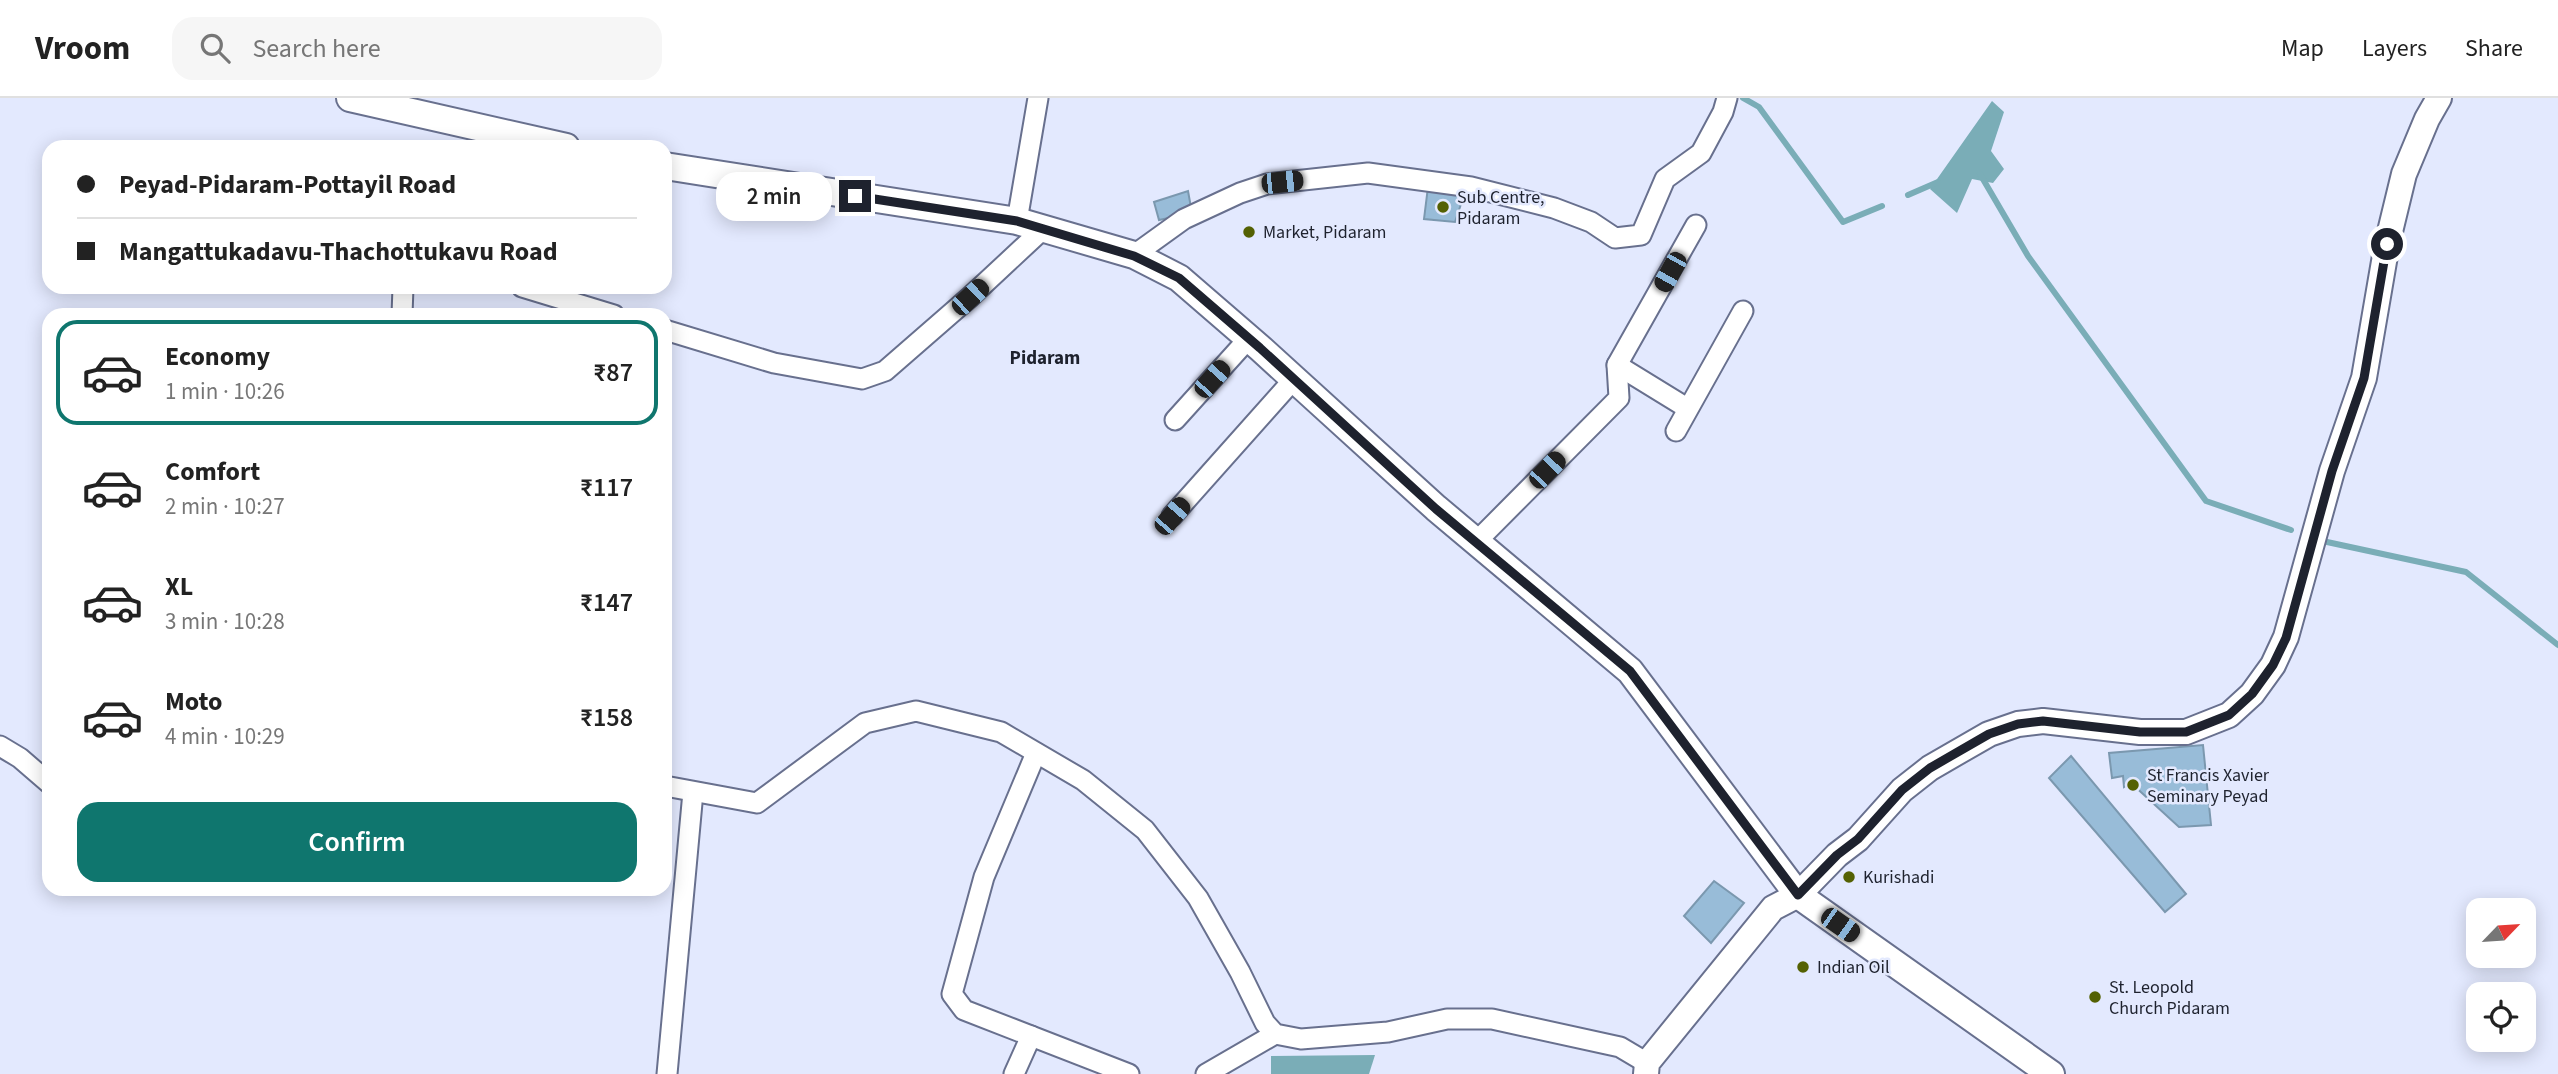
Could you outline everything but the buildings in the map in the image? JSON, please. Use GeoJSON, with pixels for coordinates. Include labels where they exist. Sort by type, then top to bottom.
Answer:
{"type":"FeatureCollection","features":[{"type":"Feature","properties":{"kind":"main road"},"geometry":{"type":"LineString","coordinates":[[353,98],[536,140]]}},
{"type":"Feature","properties":{"kind":"main road"},"geometry":{"type":"LineString","coordinates":[[672,167],[1017,221],[1134,256],[1179,278],[1476,542],[1630,671],[1798,895],[2051,1074]]}},
{"type":"Feature","properties":{"kind":"street"},"geometry":{"type":"LineString","coordinates":[[1017,221],[1038,98]]}},
{"type":"Feature","properties":{"kind":"street"},"geometry":{"type":"LineString","coordinates":[[672,788],[757,803],[865,723],[916,711],[1001,732],[1083,780],[1146,830],[1198,898],[1265,1023],[1275,1034],[1301,1039],[1388,1032],[1447,1019],[1492,1019],[1620,1047],[1647,1068],[1773,908],[1798,895],[1837,855],[1858,839],[1902,790],[1930,768],[1989,734],[2018,724],[2043,721],[2140,732],[2186,732],[2229,715],[2252,694],[2273,665],[2286,638],[2332,471],[2364,378],[2387,244],[2404,174],[2427,119],[2439,98]]}},
{"type":"Feature","properties":{"kind":"street"},"geometry":{"type":"LineString","coordinates":[[1134,256],[1184,219],[1240,193],[1267,184],[1368,173],[1471,187],[1555,208],[1591,222],[1615,238],[1641,235],[1665,179],[1701,153],[1725,105]]}},
{"type":"Feature","properties":{"kind":"street"},"geometry":{"type":"LineString","coordinates":[[1476,542],[1619,398],[1617,365],[1696,225]]}},
{"type":"Feature","properties":{"kind":"street"},"geometry":{"type":"LineString","coordinates":[[672,332],[774,363],[862,379],[885,371],[1043,229]]}},
{"type":"Feature","properties":{"kind":"street"},"geometry":{"type":"LineString","coordinates":[[545,294],[591,308]]}},
{"type":"Feature","properties":{"kind":"street"},"geometry":{"type":"LineString","coordinates":[[1676,431],[1744,311]]}},
{"type":"Feature","properties":{"kind":"street"},"geometry":{"type":"LineString","coordinates":[[1175,420],[1249,338]]}},
{"type":"Feature","properties":{"kind":"street"},"geometry":{"type":"LineString","coordinates":[[1617,365],[1688,408]]}},
{"type":"Feature","properties":{"kind":"street"},"geometry":{"type":"LineString","coordinates":[[1172,516],[1294,379]]}},
{"type":"Feature","properties":{"kind":"street"},"geometry":{"type":"LineString","coordinates":[[0,746],[20,758],[42,777]]}},
{"type":"Feature","properties":{"kind":"street"},"geometry":{"type":"LineString","coordinates":[[1036,753],[984,877],[952,994],[964,1010],[1129,1074]]}},
{"type":"Feature","properties":{"kind":"street"},"geometry":{"type":"LineString","coordinates":[[667,1074],[692,792]]}},
{"type":"Feature","properties":{"kind":"street"},"geometry":{"type":"LineString","coordinates":[[1206,1074],[1275,1034]]}},
{"type":"Feature","properties":{"kind":"street"},"geometry":{"type":"LineString","coordinates":[[1014,1074],[1031,1036]]}},
{"type":"Feature","properties":{"kind":"shaded area"},"geometry":{"type":"Polygon","coordinates":[[[1992,101],[2004,112],[1991,151],[2004,169],[1993,183],[1972,179],[1957,213],[1930,189],[1992,101]]]}},
{"type":"Feature","properties":{"kind":"shaded area"},"geometry":{"type":"Polygon","coordinates":[[[1375,1055],[1369,1074],[1271,1074],[1271,1056],[1375,1055]]]}},
{"type":"Feature","properties":{"kind":"waterway"},"geometry":{"type":"LineString","coordinates":[[1743,98],[1759,107],[1843,222],[1882,206]]}},
{"type":"Feature","properties":{"kind":"waterway"},"geometry":{"type":"LineString","coordinates":[[1980,174],[2028,256],[2206,501],[2291,530]]}},
{"type":"Feature","properties":{"kind":"waterway"},"geometry":{"type":"LineString","coordinates":[[1908,195],[1938,182]]}},
{"type":"Feature","properties":{"kind":"waterway"},"geometry":{"type":"LineString","coordinates":[[2327,542],[2466,572],[2558,645]]}},
{"type":"Feature","properties":{"kind":"place","name":"Sub Centre, Pidaram"},"geometry":{"type":"Point","coordinates":[1443,207]}},
{"type":"Feature","properties":{"kind":"place","name":"Market, Pidaram"},"geometry":{"type":"Point","coordinates":[1249,232]}},
{"type":"Feature","properties":{"kind":"place","name":"St Francis Xavier Seminary Peyad"},"geometry":{"type":"Point","coordinates":[2133,785]}},
{"type":"Feature","properties":{"kind":"place","name":"Kurishadi"},"geometry":{"type":"Point","coordinates":[1849,877]}},
{"type":"Feature","properties":{"kind":"place","name":"Indian Oil"},"geometry":{"type":"Point","coordinates":[1803,967]}},
{"type":"Feature","properties":{"kind":"place","name":"St. Leopold Church Pidaram"},"geometry":{"type":"Point","coordinates":[2095,997]}},
{"type":"Feature","properties":{"kind":"district","name":"Pidaram"},"geometry":{"type":"Point","coordinates":[1045,358]}},
{"type":"Feature","properties":{"kind":"route"},"geometry":{"type":"LineString","coordinates":[[855,196],[1017,221],[1134,256],[1179,278],[1436,509],[1630,671],[1798,895],[1837,855],[1858,839],[1902,790],[1930,768],[1989,734],[2018,724],[2043,721],[2140,732],[2186,732],[2229,715],[2252,694],[2273,665],[2286,638],[2297,602],[2332,471],[2364,378],[2387,244]]}}]}
